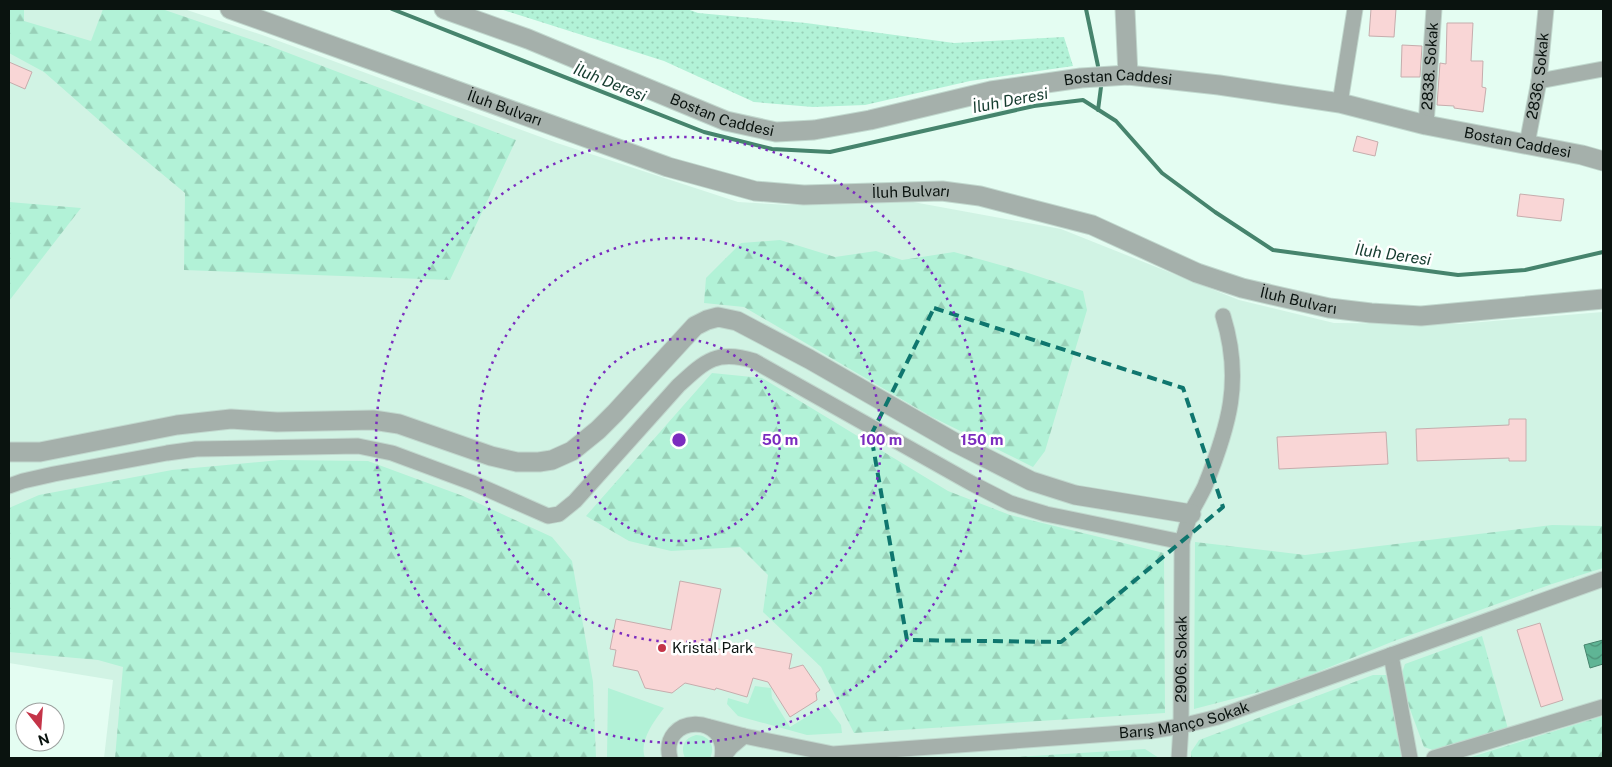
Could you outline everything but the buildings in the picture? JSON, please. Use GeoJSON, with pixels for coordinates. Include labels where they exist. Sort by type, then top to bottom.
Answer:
{"type":"FeatureCollection","features":[{"type":"Feature","properties":{"kind":"street","name":"İluh Bulvarı"},"geometry":{"type":"LineString","coordinates":[[230,9],[668,167],[755,191],[804,195],[942,191],[980,196],[1092,225],[1197,273],[1242,288],[1329,308],[1420,316],[1603,299]]}},
{"type":"Feature","properties":{"kind":"street","name":"Bostan Caddesi"},"geometry":{"type":"LineString","coordinates":[[444,9],[528,40],[726,120],[776,132],[814,130],[870,120],[990,91],[1081,78],[1128,75],[1340,103],[1426,125],[1527,144],[1603,161]]}},
{"type":"Feature","properties":{"kind":"street"},"geometry":{"type":"LineString","coordinates":[[1125,9],[1128,75]]}},
{"type":"Feature","properties":{"kind":"street"},"geometry":{"type":"LineString","coordinates":[[1340,103],[1355,9]]}},
{"type":"Feature","properties":{"kind":"street","name":"2838. Sokak"},"geometry":{"type":"LineString","coordinates":[[1426,125],[1434,9]]}},
{"type":"Feature","properties":{"kind":"street","name":"2836. Sokak"},"geometry":{"type":"LineString","coordinates":[[1527,144],[1539,81],[1546,9]]}},
{"type":"Feature","properties":{"kind":"street"},"geometry":{"type":"LineString","coordinates":[[1539,81],[1603,69]]}},
{"type":"Feature","properties":{"kind":"street","name":"2906. Sokak"},"geometry":{"type":"LineString","coordinates":[[1179,758],[1181,726],[1182,542],[1191,514],[1204,489],[1217,455],[1230,414],[1232,365],[1230,338],[1223,316]]}},
{"type":"Feature","properties":{"kind":"street"},"geometry":{"type":"LineString","coordinates":[[9,452],[40,452],[177,425],[231,419],[276,422],[373,420],[399,424],[492,456],[517,462],[552,460],[572,451],[598,430],[695,326],[718,317],[737,321],[818,363],[954,442],[1031,481],[1075,495],[1191,514]]}},
{"type":"Feature","properties":{"kind":"street"},"geometry":{"type":"LineString","coordinates":[[9,486],[54,474],[196,449],[358,446],[392,453],[473,483],[548,516],[559,514],[575,501],[678,386],[695,370],[710,360],[731,355],[754,361],[1010,503],[1046,514],[1182,542]]}},
{"type":"Feature","properties":{"kind":"street","name":"Barış Manço Sokak"},"geometry":{"type":"LineString","coordinates":[[670,758],[669,744],[673,735],[680,728],[689,724],[708,726],[832,756],[1122,733],[1181,726],[1218,716],[1603,579]]}},
{"type":"Feature","properties":{"kind":"street"},"geometry":{"type":"LineString","coordinates":[[1391,655],[1410,758]]}},
{"type":"Feature","properties":{"kind":"street"},"geometry":{"type":"LineString","coordinates":[[1434,758],[1603,707]]}},
{"type":"Feature","properties":{"kind":"street"},"geometry":{"type":"LineString","coordinates":[[708,726],[721,739],[724,748],[723,758]]}},
{"type":"Feature","properties":{"kind":"street"},"geometry":{"type":"LineString","coordinates":[[723,758],[731,747],[744,736]]}},
{"type":"Feature","properties":{"kind":"highlighted area"},"geometry":{"type":"Polygon","coordinates":[[[934,308],[1183,388],[1223,507],[1061,642],[907,640],[871,435],[934,308]]]}},
{"type":"Feature","properties":{"kind":"shaded area"},"geometry":{"type":"Polygon","coordinates":[[[9,9],[184,9],[265,36],[557,143],[738,202],[790,205],[913,202],[1061,229],[1239,300],[1334,323],[1458,324],[1603,312],[1603,758],[104,758],[113,680],[9,663],[9,9]]]}},
{"type":"Feature","properties":{"kind":"green space"},"geometry":{"type":"Polygon","coordinates":[[[9,9],[24,9],[24,21],[91,41],[103,9],[162,9],[270,46],[516,140],[450,280],[184,270],[185,193],[44,72],[9,53],[9,9]]]}},
{"type":"Feature","properties":{"kind":"green space"},"geometry":{"type":"Polygon","coordinates":[[[500,9],[687,9],[698,13],[806,23],[954,43],[1064,37],[1073,66],[970,81],[865,105],[813,107],[754,102],[664,61],[500,9]]]}},
{"type":"Feature","properties":{"kind":"green space"},"geometry":{"type":"Polygon","coordinates":[[[9,202],[81,208],[9,301],[9,202]]]}},
{"type":"Feature","properties":{"kind":"green space"},"geometry":{"type":"Polygon","coordinates":[[[780,240],[835,257],[876,251],[902,260],[954,252],[1083,291],[1087,310],[1045,451],[1033,467],[932,417],[744,307],[704,303],[706,278],[741,243],[780,240]]]}},
{"type":"Feature","properties":{"kind":"green space"},"geometry":{"type":"Polygon","coordinates":[[[712,373],[762,378],[948,491],[1010,515],[1164,553],[1165,713],[854,733],[821,667],[763,612],[768,575],[740,547],[671,551],[629,541],[586,516],[712,373]]]}},
{"type":"Feature","properties":{"kind":"green space"},"geometry":{"type":"Polygon","coordinates":[[[280,460],[368,461],[463,496],[552,537],[572,561],[593,682],[596,758],[115,758],[123,667],[98,660],[9,652],[9,508],[39,495],[172,470],[280,460]]]}},
{"type":"Feature","properties":{"kind":"green space"},"geometry":{"type":"Polygon","coordinates":[[[1552,525],[1603,526],[1603,568],[1552,584],[1394,641],[1283,686],[1194,709],[1195,542],[1305,555],[1552,525]]]}},
{"type":"Feature","properties":{"kind":"green space"},"geometry":{"type":"Polygon","coordinates":[[[1482,636],[1508,729],[1433,750],[1424,747],[1404,693],[1401,676],[1405,664],[1482,636]]]}},
{"type":"Feature","properties":{"kind":"green space"},"geometry":{"type":"Polygon","coordinates":[[[1373,675],[1386,675],[1402,758],[1191,758],[1191,752],[1199,740],[1373,675]]]}},
{"type":"Feature","properties":{"kind":"green space"},"geometry":{"type":"Polygon","coordinates":[[[755,686],[771,688],[772,698],[790,727],[826,705],[841,725],[842,733],[807,735],[738,716],[727,704],[728,698],[748,704],[755,686]]]}},
{"type":"Feature","properties":{"kind":"green space"},"geometry":{"type":"Polygon","coordinates":[[[608,688],[664,708],[648,731],[644,745],[645,758],[607,758],[608,688]]]}},
{"type":"Feature","properties":{"kind":"green space"},"geometry":{"type":"Polygon","coordinates":[[[1603,716],[1603,758],[1468,758],[1603,716]]]}},
{"type":"Feature","properties":{"kind":"green space"},"geometry":{"type":"Polygon","coordinates":[[[696,735],[705,737],[712,745],[710,758],[685,758],[684,744],[689,738],[696,735]]]}},
{"type":"Feature","properties":{"kind":"green space"},"geometry":{"type":"Polygon","coordinates":[[[1145,749],[1159,758],[999,758],[1145,749]]]}},
{"type":"Feature","properties":{"kind":"water"},"geometry":{"type":"Polygon","coordinates":[[[1603,640],[1603,664],[1590,668],[1584,645],[1603,640]]]}},
{"type":"Feature","properties":{"kind":"waterway","name":"İluh Deresi"},"geometry":{"type":"LineString","coordinates":[[392,9],[704,132],[772,149],[830,152],[1034,106],[1083,100],[1116,121],[1162,173],[1215,212],[1273,250],[1458,275],[1525,270],[1603,252]]}},
{"type":"Feature","properties":{"kind":"waterway"},"geometry":{"type":"LineString","coordinates":[[1086,9],[1098,66]]}},
{"type":"Feature","properties":{"kind":"waterway"},"geometry":{"type":"LineString","coordinates":[[1098,110],[1101,87]]}},
{"type":"Feature","properties":{"kind":"place","name":"Kristal Park"},"geometry":{"type":"Point","coordinates":[662,648]}}]}
